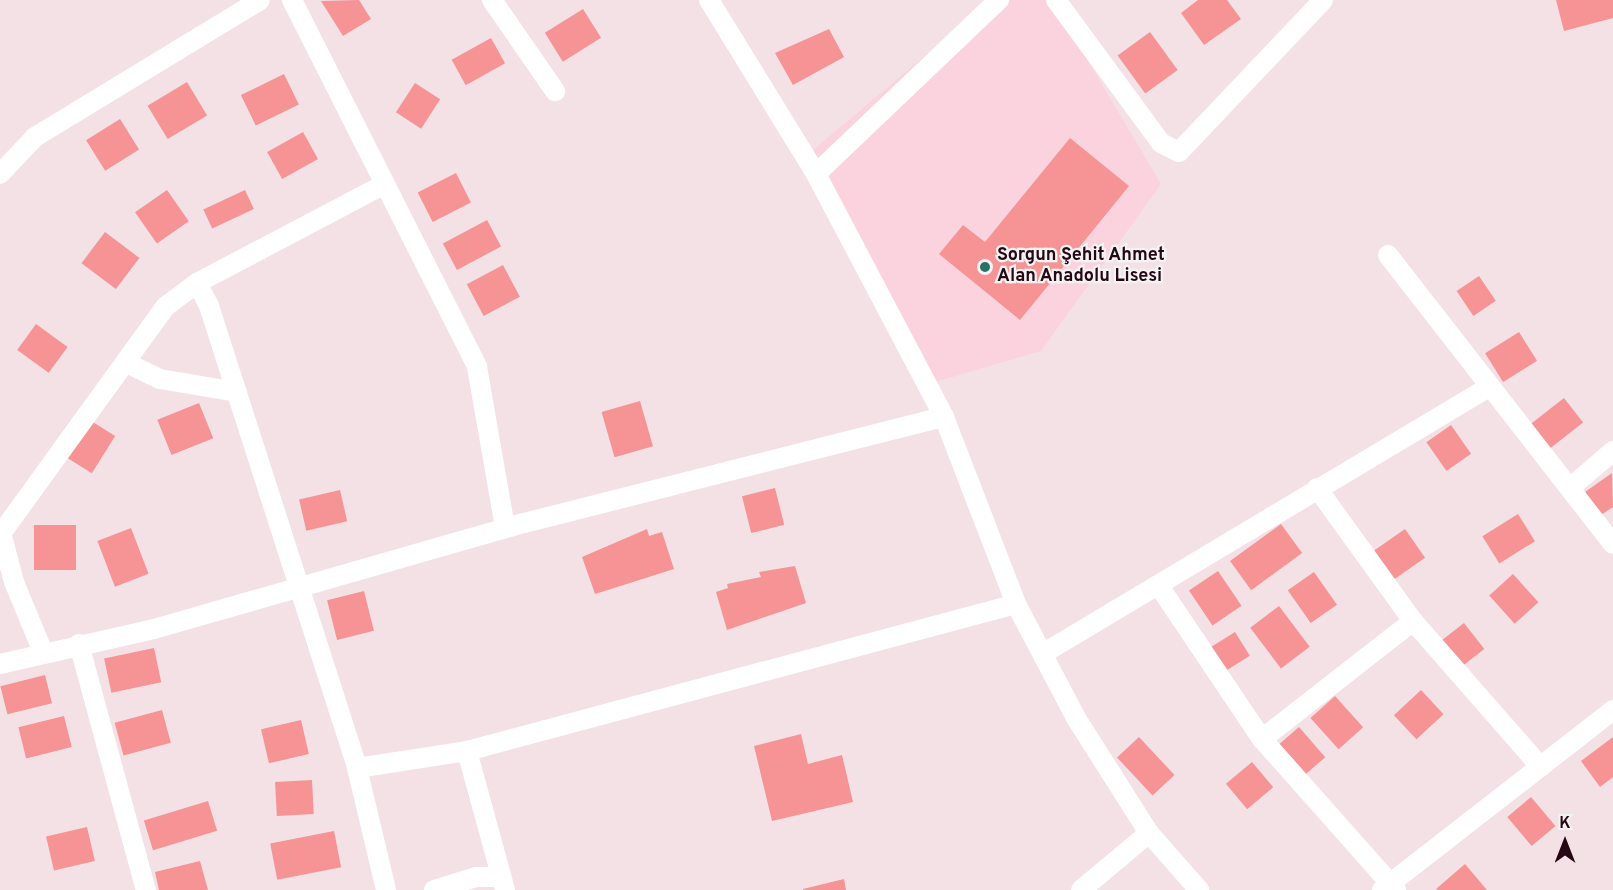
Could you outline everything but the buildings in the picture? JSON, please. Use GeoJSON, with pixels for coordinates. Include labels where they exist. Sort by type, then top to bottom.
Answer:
{"type":"FeatureCollection","features":[{"type":"Feature","properties":{"kind":"street"},"geometry":{"type":"LineString","coordinates":[[0,174],[35,137],[260,0]]}},
{"type":"Feature","properties":{"kind":"street"},"geometry":{"type":"LineString","coordinates":[[292,0],[381,186],[477,367],[505,528]]}},
{"type":"Feature","properties":{"kind":"street"},"geometry":{"type":"LineString","coordinates":[[492,0],[555,91]]}},
{"type":"Feature","properties":{"kind":"street"},"geometry":{"type":"LineString","coordinates":[[709,0],[816,174],[944,417],[1016,604],[1044,653],[1076,718],[1149,833],[1199,890]]}},
{"type":"Feature","properties":{"kind":"street"},"geometry":{"type":"LineString","coordinates":[[816,174],[999,0]]}},
{"type":"Feature","properties":{"kind":"street"},"geometry":{"type":"LineString","coordinates":[[1056,0],[1161,143],[1179,152],[1323,0]]}},
{"type":"Feature","properties":{"kind":"street"},"geometry":{"type":"LineString","coordinates":[[43,652],[14,582],[2,530],[113,374],[127,363],[165,307],[197,283],[381,186]]}},
{"type":"Feature","properties":{"kind":"street"},"geometry":{"type":"LineString","coordinates":[[1388,255],[1613,544]]}},
{"type":"Feature","properties":{"kind":"street"},"geometry":{"type":"LineString","coordinates":[[197,283],[237,392],[301,587],[357,768],[386,890]]}},
{"type":"Feature","properties":{"kind":"street"},"geometry":{"type":"LineString","coordinates":[[127,363],[160,379],[237,392]]}},
{"type":"Feature","properties":{"kind":"street"},"geometry":{"type":"LineString","coordinates":[[1044,653],[1160,586],[1489,387]]}},
{"type":"Feature","properties":{"kind":"street"},"geometry":{"type":"LineString","coordinates":[[0,664],[301,587],[505,528],[944,417]]}},
{"type":"Feature","properties":{"kind":"street"},"geometry":{"type":"LineString","coordinates":[[1570,489],[1613,451]]}},
{"type":"Feature","properties":{"kind":"street"},"geometry":{"type":"LineString","coordinates":[[1317,489],[1413,621],[1541,766]]}},
{"type":"Feature","properties":{"kind":"street"},"geometry":{"type":"LineString","coordinates":[[1160,586],[1262,739],[1389,888],[1613,710]]}},
{"type":"Feature","properties":{"kind":"street"},"geometry":{"type":"LineString","coordinates":[[357,768],[467,751],[1016,604]]}},
{"type":"Feature","properties":{"kind":"street"},"geometry":{"type":"LineString","coordinates":[[1262,739],[1413,621]]}},
{"type":"Feature","properties":{"kind":"street"},"geometry":{"type":"LineString","coordinates":[[79,645],[146,890]]}},
{"type":"Feature","properties":{"kind":"street"},"geometry":{"type":"LineString","coordinates":[[434,890],[476,877],[502,883],[467,751]]}},
{"type":"Feature","properties":{"kind":"street"},"geometry":{"type":"LineString","coordinates":[[1081,890],[1149,833]]}},
{"type":"Feature","properties":{"kind":"shaded area","name":"Sorgun Şehit Ahmet Alan Anadolu Lisesi"},"geometry":{"type":"Polygon","coordinates":[[[991,0],[1050,0],[1055,5],[1161,184],[1041,351],[935,382],[806,156],[991,0]]]}},
{"type":"Feature","properties":{"kind":"place","name":"Sorgun Şehit Ahmet Alan Anadolu Lisesi"},"geometry":{"type":"Point","coordinates":[985,267]}}]}
